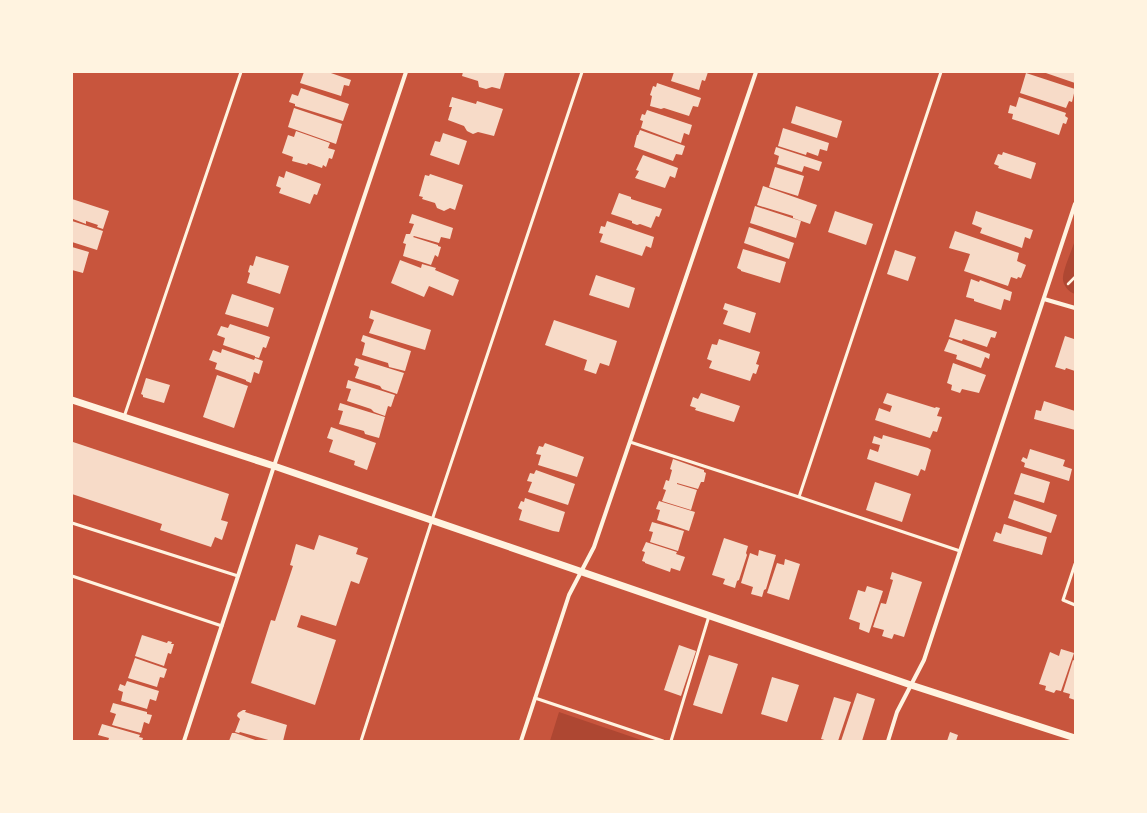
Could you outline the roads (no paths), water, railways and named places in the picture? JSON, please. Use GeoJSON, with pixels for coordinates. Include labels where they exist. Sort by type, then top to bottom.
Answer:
{"type":"FeatureCollection","features":[{"type":"Feature","properties":{"kind":"street"},"geometry":{"type":"LineString","coordinates":[[184,741],[406,72]]}},
{"type":"Feature","properties":{"kind":"street"},"geometry":{"type":"LineString","coordinates":[[521,741],[569,595],[594,547],[756,72]]}},
{"type":"Feature","properties":{"kind":"street"},"geometry":{"type":"LineString","coordinates":[[888,741],[897,712],[924,660],[1075,204]]}},
{"type":"Feature","properties":{"kind":"street"},"geometry":{"type":"LineString","coordinates":[[1044,299],[1075,308]]}},
{"type":"Feature","properties":{"kind":"street"},"geometry":{"type":"LineString","coordinates":[[72,400],[274,466],[912,685],[1075,738]]}},
{"type":"Feature","properties":{"kind":"lane"},"geometry":{"type":"LineString","coordinates":[[124,417],[241,72]]}},
{"type":"Feature","properties":{"kind":"lane"},"geometry":{"type":"LineString","coordinates":[[361,741],[432,520],[582,72]]}},
{"type":"Feature","properties":{"kind":"lane"},"geometry":{"type":"LineString","coordinates":[[799,497],[941,72]]}},
{"type":"Feature","properties":{"kind":"lane"},"geometry":{"type":"LineString","coordinates":[[630,442],[960,551]]}},
{"type":"Feature","properties":{"kind":"lane"},"geometry":{"type":"LineString","coordinates":[[72,523],[238,576]]}},
{"type":"Feature","properties":{"kind":"lane"},"geometry":{"type":"LineString","coordinates":[[1075,564],[1062,600],[1075,605]]}},
{"type":"Feature","properties":{"kind":"lane"},"geometry":{"type":"LineString","coordinates":[[72,576],[222,626]]}},
{"type":"Feature","properties":{"kind":"lane"},"geometry":{"type":"LineString","coordinates":[[671,741],[709,615]]}},
{"type":"Feature","properties":{"kind":"lane"},"geometry":{"type":"LineString","coordinates":[[535,698],[663,741]]}}]}
